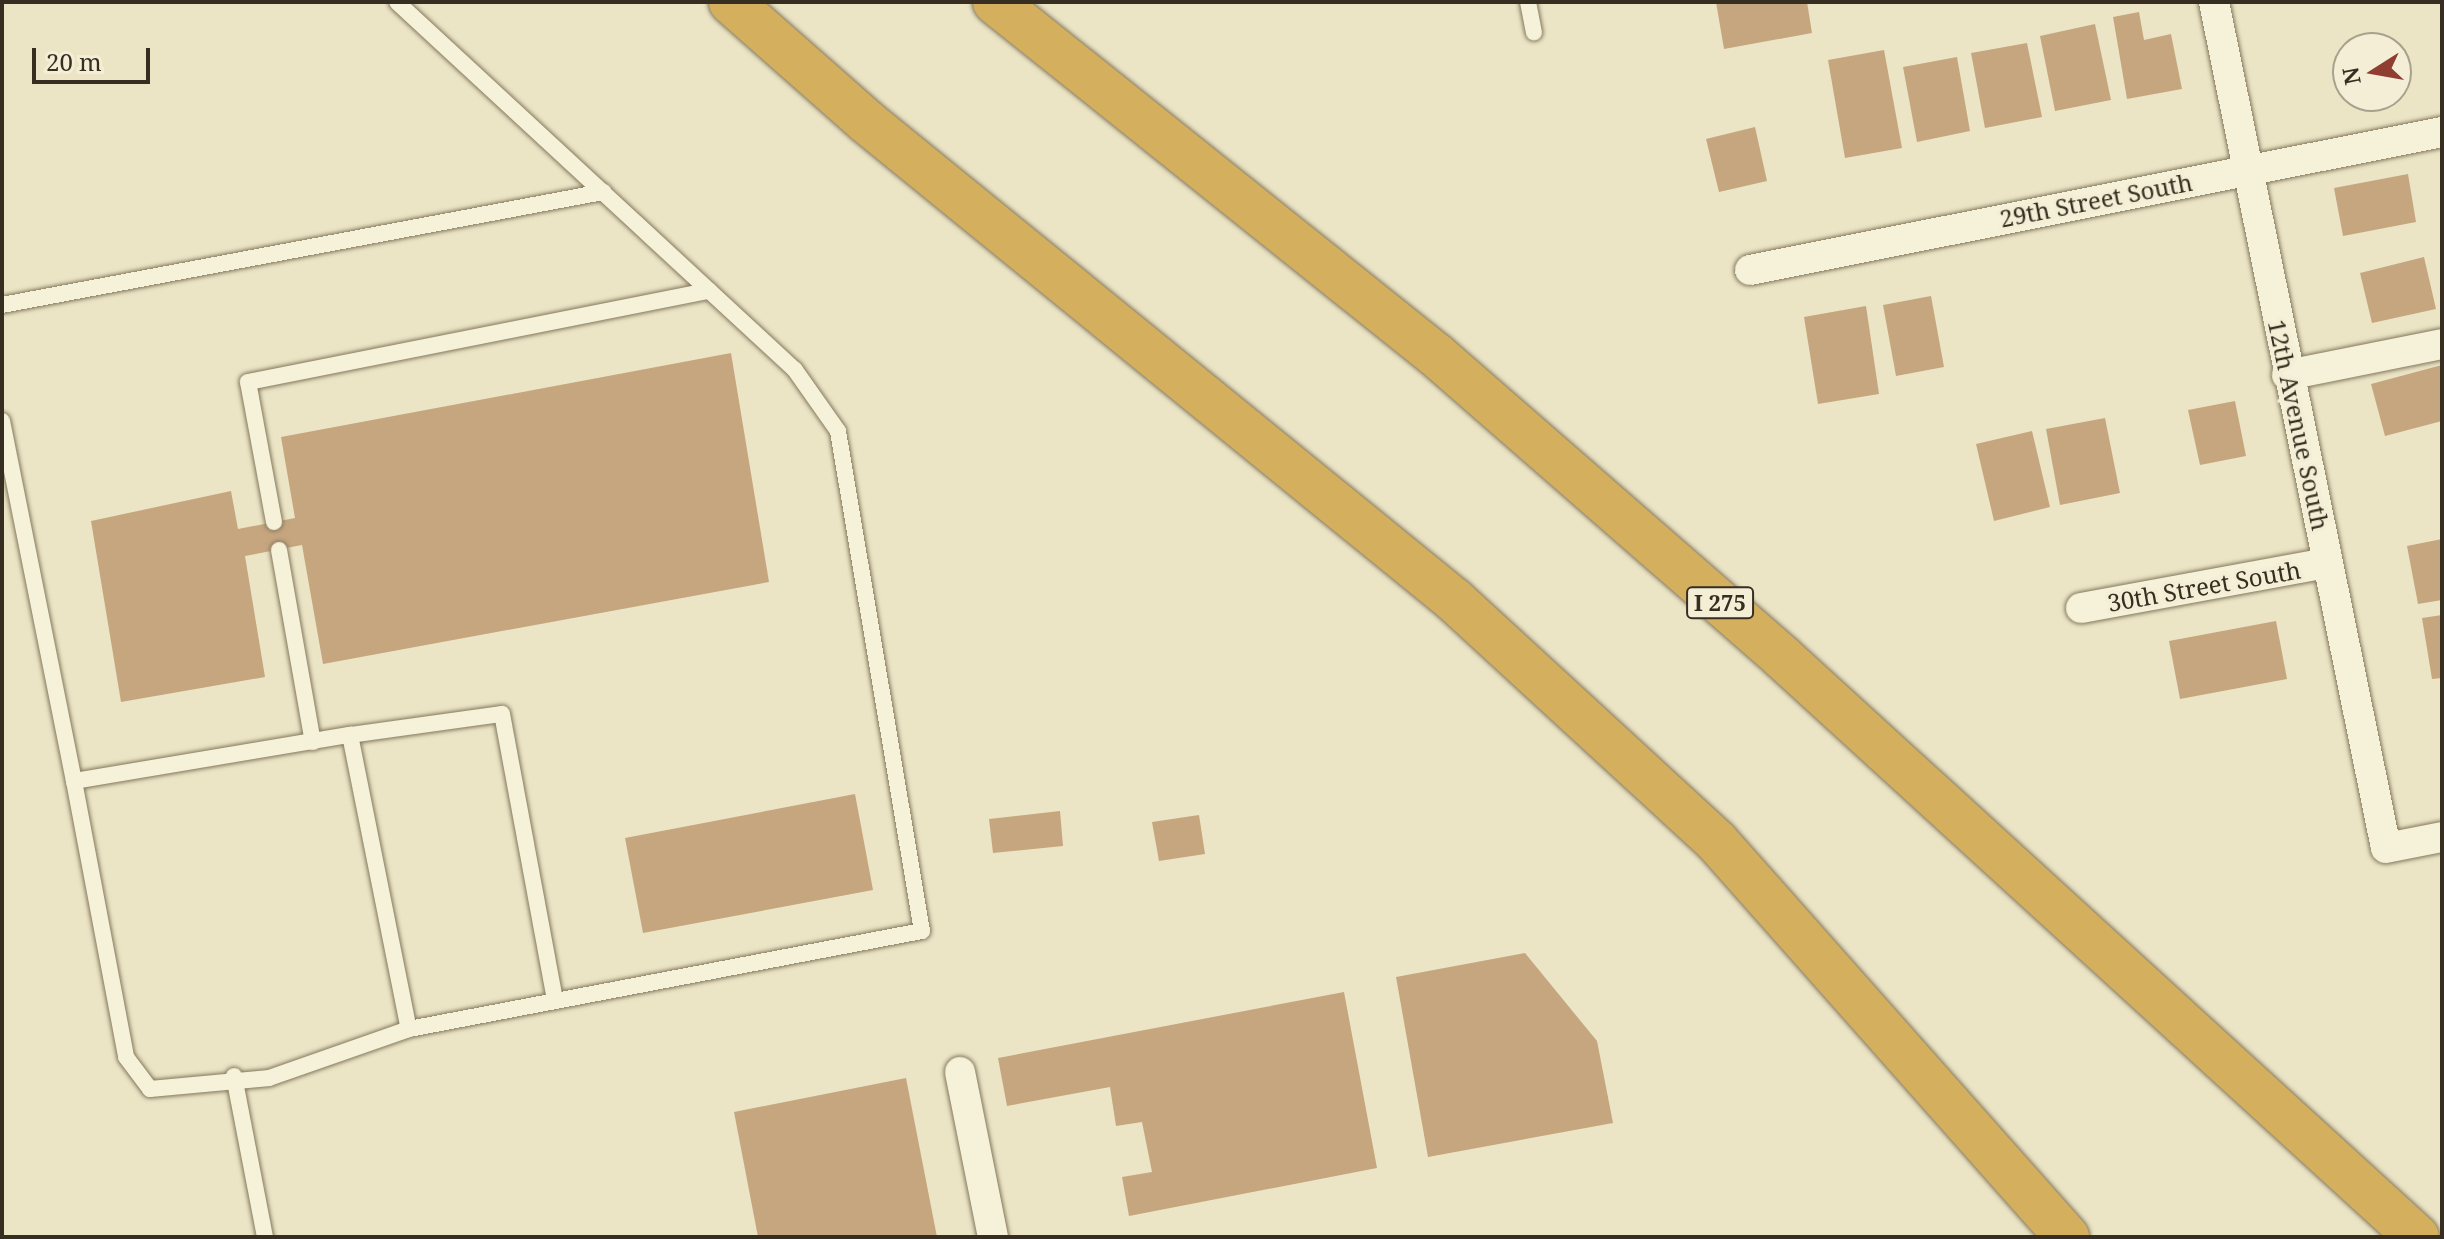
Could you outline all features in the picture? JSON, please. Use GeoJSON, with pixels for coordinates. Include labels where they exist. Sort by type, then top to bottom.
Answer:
{"type":"FeatureCollection","features":[{"type":"Feature","properties":{"kind":"highway"},"geometry":{"type":"LineString","coordinates":[[731,2],[867,122],[1454,600],[1717,842],[2067,1237]]}},
{"type":"Feature","properties":{"kind":"highway","name":"I 275"},"geometry":{"type":"LineString","coordinates":[[995,2],[1448,366],[1782,657],[2417,1237]]}},
{"type":"Feature","properties":{"kind":"street","name":"12th Avenue South"},"geometry":{"type":"LineString","coordinates":[[2214,2],[2287,375],[2386,848],[2442,837]]}},
{"type":"Feature","properties":{"kind":"street","name":"29th Street South"},"geometry":{"type":"LineString","coordinates":[[1750,270],[2442,132]]}},
{"type":"Feature","properties":{"kind":"street"},"geometry":{"type":"LineString","coordinates":[[2287,375],[2442,344]]}},
{"type":"Feature","properties":{"kind":"street","name":"30th Street South"},"geometry":{"type":"LineString","coordinates":[[2081,608],[2327,563]]}},
{"type":"Feature","properties":{"kind":"street"},"geometry":{"type":"LineString","coordinates":[[960,1072],[993,1237]]}},
{"type":"Feature","properties":{"kind":"lane"},"geometry":{"type":"LineString","coordinates":[[2,421],[126,1057],[150,1089],[234,1076],[269,1078],[409,1029],[922,931],[838,431],[795,370],[397,2]]}},
{"type":"Feature","properties":{"kind":"lane"},"geometry":{"type":"LineString","coordinates":[[1528,2],[1534,32]]}},
{"type":"Feature","properties":{"kind":"lane"},"geometry":{"type":"LineString","coordinates":[[2,305],[603,192]]}},
{"type":"Feature","properties":{"kind":"lane"},"geometry":{"type":"LineString","coordinates":[[274,522],[248,382],[709,291]]}},
{"type":"Feature","properties":{"kind":"lane"},"geometry":{"type":"LineString","coordinates":[[279,550],[313,742]]}},
{"type":"Feature","properties":{"kind":"lane"},"geometry":{"type":"LineString","coordinates":[[74,781],[350,735],[502,714],[555,1000]]}},
{"type":"Feature","properties":{"kind":"lane"},"geometry":{"type":"LineString","coordinates":[[350,735],[409,1029]]}},
{"type":"Feature","properties":{"kind":"lane"},"geometry":{"type":"LineString","coordinates":[[234,1076],[265,1237]]}},
{"type":"Feature","properties":{"kind":"building"},"geometry":{"type":"Polygon","coordinates":[[[1716,2],[1807,2],[1812,33],[1724,49],[1716,2]]]}},
{"type":"Feature","properties":{"kind":"building"},"geometry":{"type":"Polygon","coordinates":[[[2139,12],[2144,40],[2171,34],[2182,89],[2127,99],[2113,17],[2139,12]]]}},
{"type":"Feature","properties":{"kind":"building"},"geometry":{"type":"Polygon","coordinates":[[[2095,24],[2111,100],[2055,111],[2040,36],[2095,24]]]}},
{"type":"Feature","properties":{"kind":"building"},"geometry":{"type":"Polygon","coordinates":[[[2027,43],[2042,117],[1985,128],[1971,53],[2027,43]]]}},
{"type":"Feature","properties":{"kind":"building"},"geometry":{"type":"Polygon","coordinates":[[[1884,50],[1902,148],[1845,158],[1828,60],[1884,50]]]}},
{"type":"Feature","properties":{"kind":"building"},"geometry":{"type":"Polygon","coordinates":[[[1957,57],[1970,131],[1917,142],[1903,67],[1957,57]]]}},
{"type":"Feature","properties":{"kind":"building"},"geometry":{"type":"Polygon","coordinates":[[[1755,127],[1767,181],[1719,192],[1706,139],[1755,127]]]}},
{"type":"Feature","properties":{"kind":"building"},"geometry":{"type":"Polygon","coordinates":[[[2408,174],[2416,222],[2343,236],[2334,188],[2408,174]]]}},
{"type":"Feature","properties":{"kind":"building"},"geometry":{"type":"Polygon","coordinates":[[[2424,257],[2436,309],[2372,323],[2360,273],[2424,257]]]}},
{"type":"Feature","properties":{"kind":"building"},"geometry":{"type":"Polygon","coordinates":[[[1931,296],[1944,367],[1896,376],[1883,305],[1931,296]]]}},
{"type":"Feature","properties":{"kind":"building"},"geometry":{"type":"Polygon","coordinates":[[[1866,306],[1879,394],[1818,404],[1804,317],[1866,306]]]}},
{"type":"Feature","properties":{"kind":"building"},"geometry":{"type":"Polygon","coordinates":[[[731,353],[769,582],[323,664],[302,545],[245,556],[265,677],[121,702],[91,521],[231,491],[238,529],[295,518],[281,437],[731,353]]]}},
{"type":"Feature","properties":{"kind":"building"},"geometry":{"type":"Polygon","coordinates":[[[2442,365],[2442,421],[2385,436],[2371,384],[2442,365]]]}},
{"type":"Feature","properties":{"kind":"building"},"geometry":{"type":"Polygon","coordinates":[[[2235,401],[2246,456],[2200,465],[2188,410],[2235,401]]]}},
{"type":"Feature","properties":{"kind":"building"},"geometry":{"type":"Polygon","coordinates":[[[2105,418],[2120,493],[2060,505],[2046,429],[2105,418]]]}},
{"type":"Feature","properties":{"kind":"building"},"geometry":{"type":"Polygon","coordinates":[[[2032,431],[2050,507],[1994,521],[1976,444],[2032,431]]]}},
{"type":"Feature","properties":{"kind":"building"},"geometry":{"type":"Polygon","coordinates":[[[2442,539],[2442,600],[2418,604],[2407,546],[2442,539]]]}},
{"type":"Feature","properties":{"kind":"building"},"geometry":{"type":"Polygon","coordinates":[[[2442,615],[2442,678],[2432,679],[2422,618],[2442,615]]]}},
{"type":"Feature","properties":{"kind":"building"},"geometry":{"type":"Polygon","coordinates":[[[2276,621],[2287,679],[2180,699],[2169,641],[2276,621]]]}},
{"type":"Feature","properties":{"kind":"building"},"geometry":{"type":"Polygon","coordinates":[[[855,794],[873,890],[643,933],[625,838],[855,794]]]}},
{"type":"Feature","properties":{"kind":"building"},"geometry":{"type":"Polygon","coordinates":[[[1060,811],[1063,846],[993,853],[989,819],[1060,811]]]}},
{"type":"Feature","properties":{"kind":"building"},"geometry":{"type":"Polygon","coordinates":[[[1199,815],[1205,854],[1159,861],[1152,822],[1199,815]]]}},
{"type":"Feature","properties":{"kind":"building"},"geometry":{"type":"Polygon","coordinates":[[[1525,953],[1597,1041],[1613,1123],[1428,1157],[1396,977],[1525,953]]]}},
{"type":"Feature","properties":{"kind":"building"},"geometry":{"type":"Polygon","coordinates":[[[1344,992],[1377,1168],[1129,1216],[1122,1177],[1152,1172],[1142,1122],[1116,1126],[1110,1087],[1007,1106],[998,1058],[1344,992]]]}},
{"type":"Feature","properties":{"kind":"building"},"geometry":{"type":"Polygon","coordinates":[[[906,1078],[937,1237],[758,1237],[734,1112],[906,1078]]]}}]}
